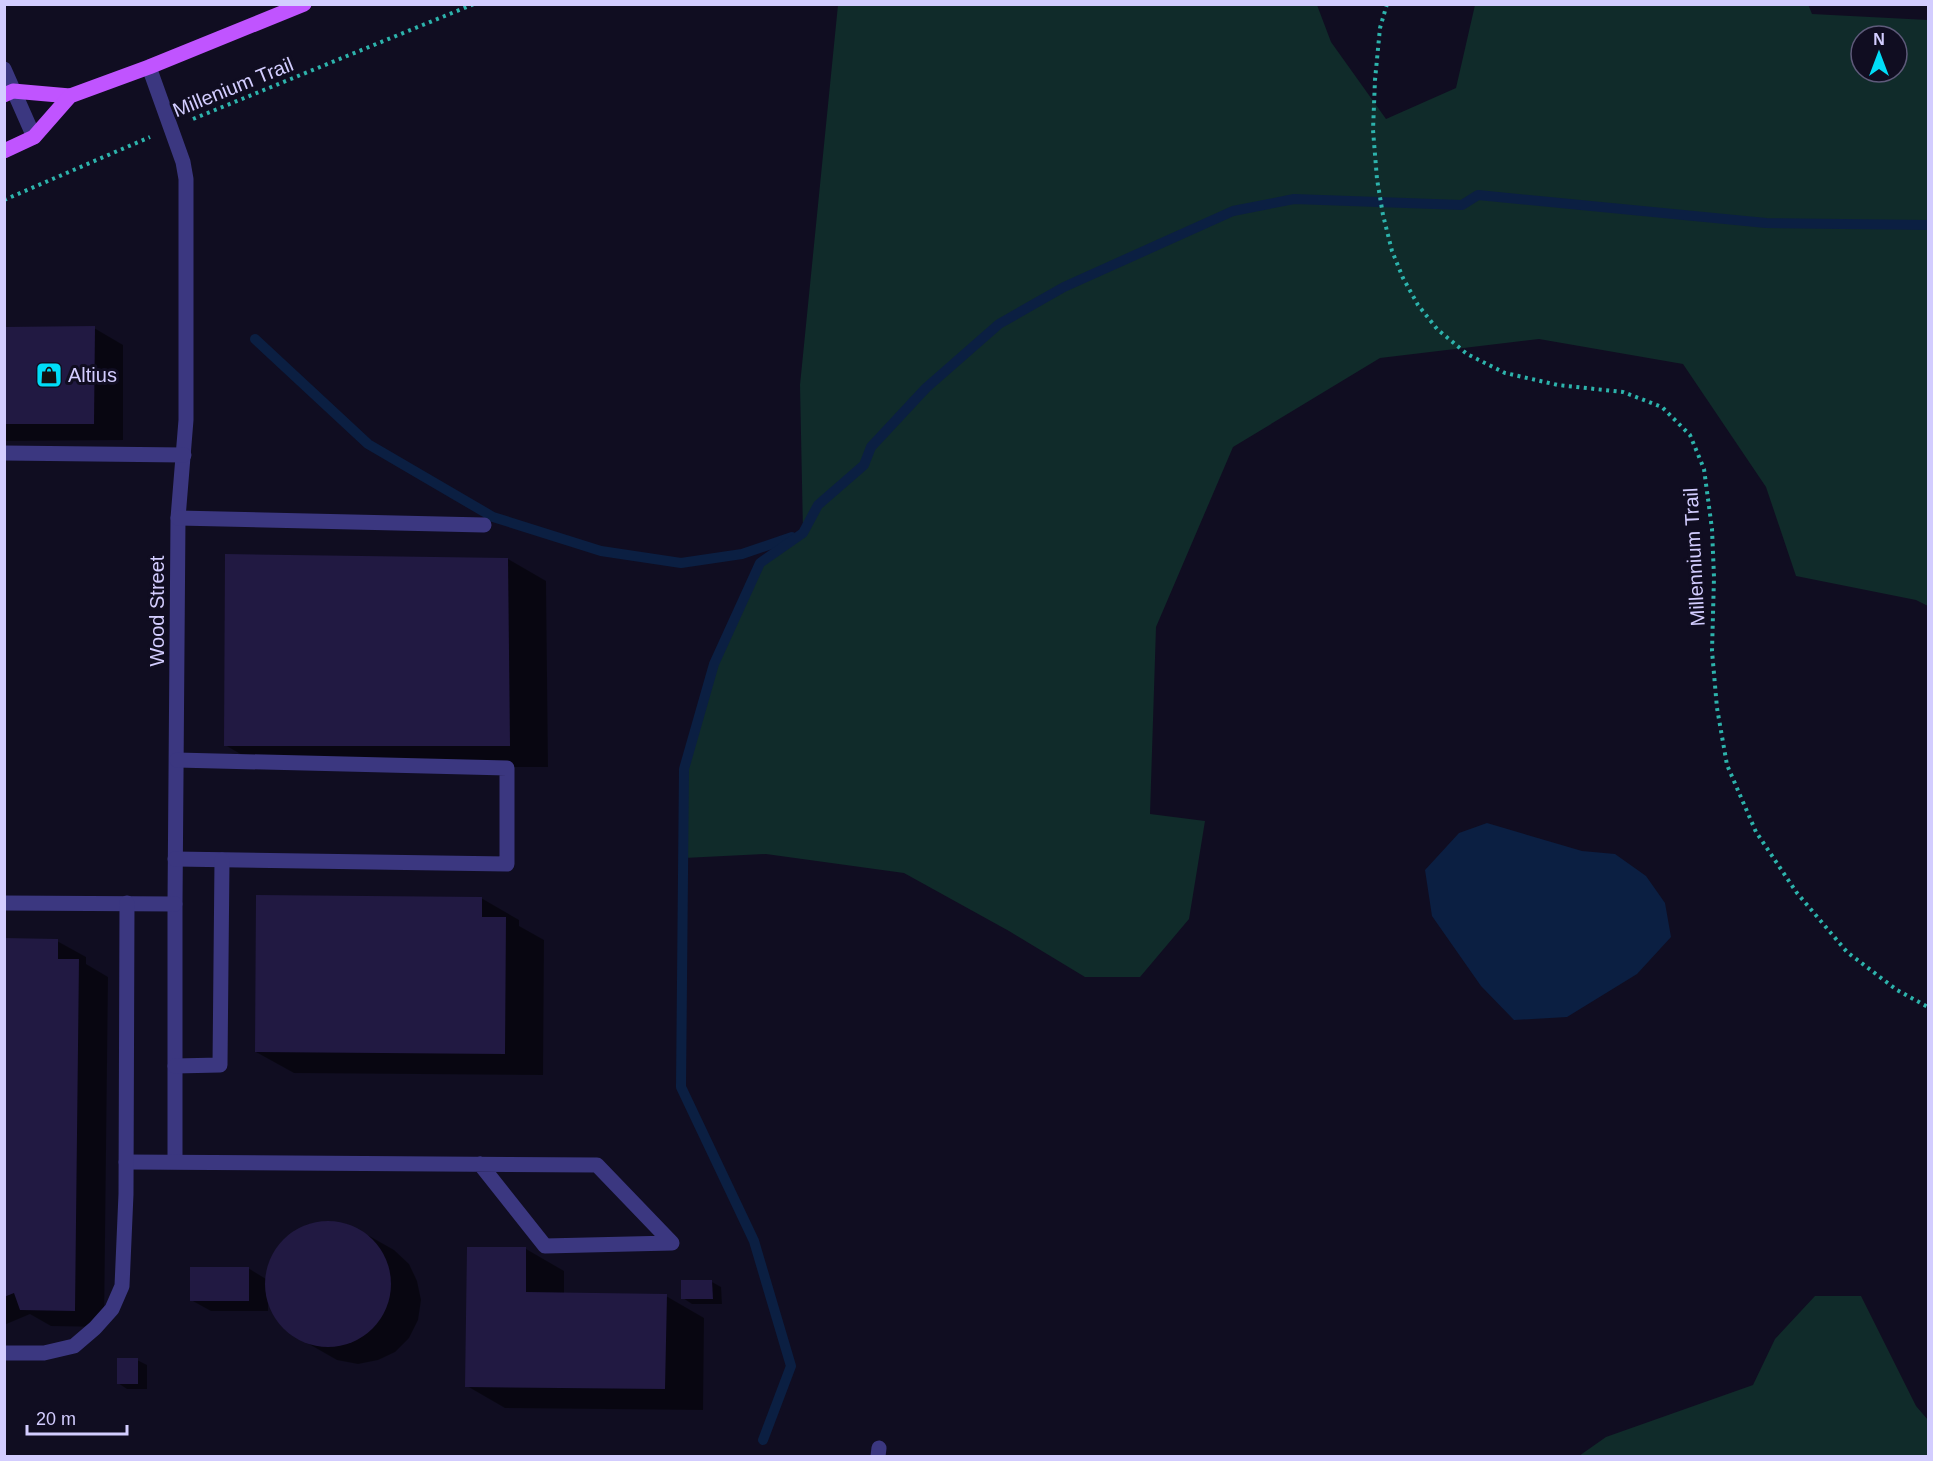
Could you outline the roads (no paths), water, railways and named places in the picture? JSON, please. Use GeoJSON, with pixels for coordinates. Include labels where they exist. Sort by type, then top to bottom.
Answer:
{"type":"FeatureCollection","features":[{"type":"Feature","properties":{"kind":"main road"},"geometry":{"type":"LineString","coordinates":[[9,93],[70,96],[149,67],[304,4]]}},
{"type":"Feature","properties":{"kind":"main road"},"geometry":{"type":"LineString","coordinates":[[4,151],[29,140],[70,96]]}},
{"type":"Feature","properties":{"kind":"street","name":"Wood Street"},"geometry":{"type":"LineString","coordinates":[[149,67],[183,162],[186,179],[186,420],[178,518],[175,1161]]}},
{"type":"Feature","properties":{"kind":"street"},"geometry":{"type":"LineString","coordinates":[[4,69],[9,93],[29,140]]}},
{"type":"Feature","properties":{"kind":"street"},"geometry":{"type":"LineString","coordinates":[[4,453],[184,455]]}},
{"type":"Feature","properties":{"kind":"street"},"geometry":{"type":"LineString","coordinates":[[178,518],[484,525]]}},
{"type":"Feature","properties":{"kind":"street"},"geometry":{"type":"LineString","coordinates":[[175,859],[507,864],[507,768],[177,760]]}},
{"type":"Feature","properties":{"kind":"street"},"geometry":{"type":"LineString","coordinates":[[175,1066],[220,1065],[222,860]]}},
{"type":"Feature","properties":{"kind":"street"},"geometry":{"type":"LineString","coordinates":[[4,903],[175,904]]}},
{"type":"Feature","properties":{"kind":"street"},"geometry":{"type":"LineString","coordinates":[[4,1353],[44,1353],[74,1346],[112,1309],[122,1286],[126,1162],[127,903]]}},
{"type":"Feature","properties":{"kind":"street"},"geometry":{"type":"LineString","coordinates":[[126,1162],[175,1161],[597,1165],[672,1243],[545,1246],[480,1164]]}},
{"type":"Feature","properties":{"kind":"water"},"geometry":{"type":"Polygon","coordinates":[[[1487,823],[1582,851],[1615,854],[1646,876],[1665,903],[1671,937],[1637,974],[1567,1017],[1514,1020],[1481,986],[1432,916],[1425,870],[1459,833],[1487,823]]]}},
{"type":"Feature","properties":{"kind":"waterway"},"geometry":{"type":"LineString","coordinates":[[763,1440],[791,1366],[754,1241],[681,1087],[684,769],[714,664],[760,563],[803,533],[818,505],[864,465],[871,447],[926,388],[999,324],[1064,287],[1233,211],[1294,199],[1462,205],[1478,195],[1766,223],[1928,225]]}},
{"type":"Feature","properties":{"kind":"waterway"},"geometry":{"type":"LineString","coordinates":[[255,339],[368,444],[493,517],[601,551],[681,563],[742,554],[792,537]]}},
{"type":"Feature","properties":{"kind":"place","name":"Altius"},"geometry":{"type":"Point","coordinates":[49,375]}}]}
